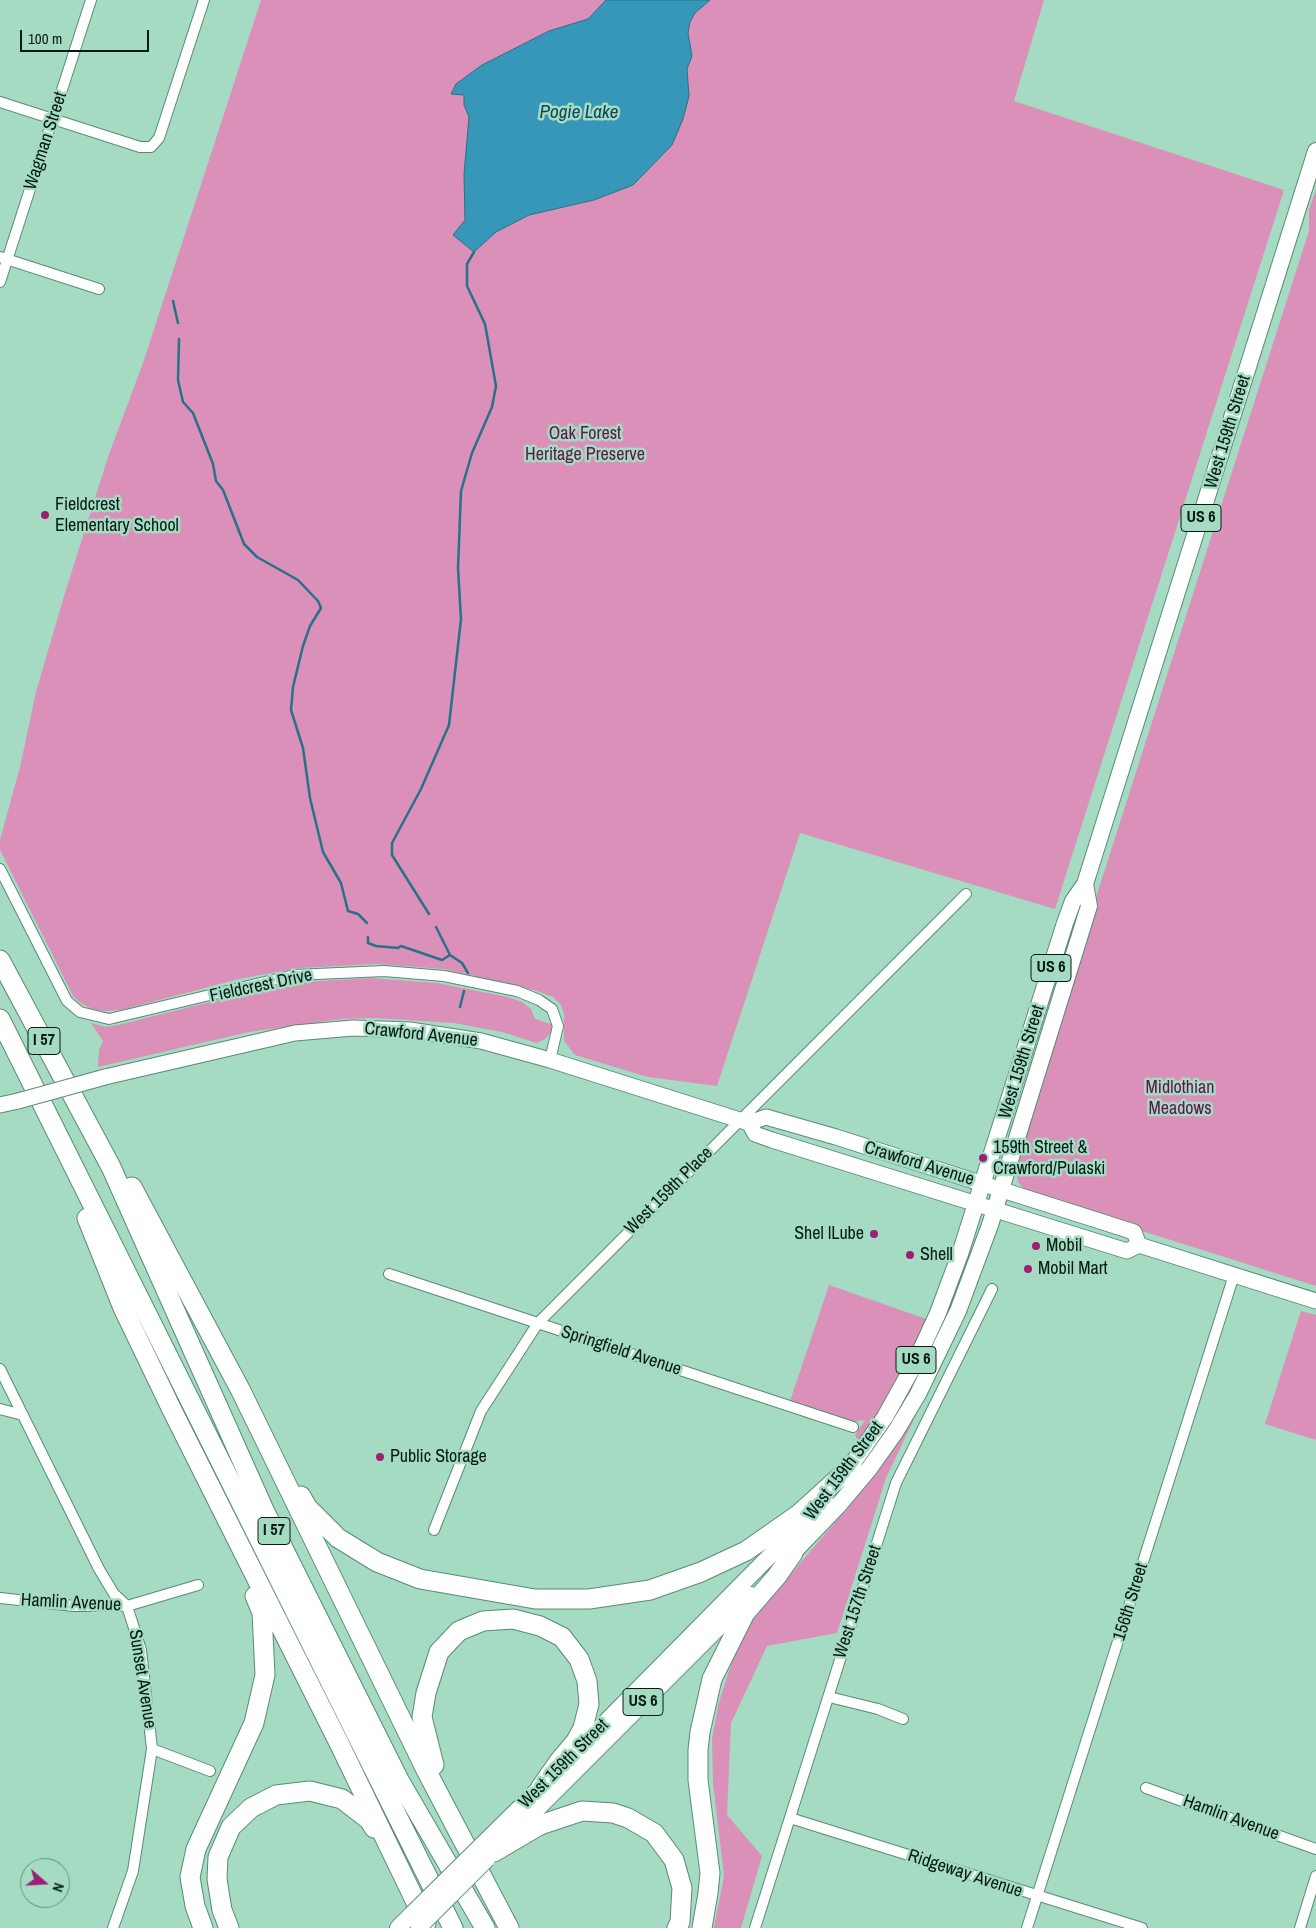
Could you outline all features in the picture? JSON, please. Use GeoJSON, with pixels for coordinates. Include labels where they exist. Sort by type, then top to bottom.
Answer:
{"type":"FeatureCollection","features":[{"type":"Feature","properties":{"kind":"highway","name":"I 57"},"geometry":{"type":"LineString","coordinates":[[0,960],[111,1167],[264,1512],[399,1780],[485,1928]]}},
{"type":"Feature","properties":{"kind":"highway","name":"I 57"},"geometry":{"type":"LineString","coordinates":[[0,1019],[453,1928]]}},
{"type":"Feature","properties":{"kind":"highway"},"geometry":{"type":"LineString","coordinates":[[87,1123],[124,1173],[258,1427],[426,1770],[509,1928]]}},
{"type":"Feature","properties":{"kind":"highway"},"geometry":{"type":"LineString","coordinates":[[80,1180],[88,1220],[124,1308],[338,1741],[399,1869],[420,1924]]}},
{"type":"Feature","properties":{"kind":"highway"},"geometry":{"type":"LineString","coordinates":[[258,1427],[307,1507],[338,1538],[377,1562],[420,1579],[535,1599],[589,1599],[650,1590],[701,1572],[746,1551],[799,1514],[852,1466]]}},
{"type":"Feature","properties":{"kind":"highway"},"geometry":{"type":"LineString","coordinates":[[203,1928],[195,1906],[190,1877],[196,1849],[254,1723],[265,1674],[262,1613],[224,1513]]}},
{"type":"Feature","properties":{"kind":"highway"},"geometry":{"type":"LineString","coordinates":[[702,1928],[710,1873],[698,1780],[698,1750],[700,1732],[712,1679],[745,1612],[777,1576],[793,1553]]}},
{"type":"Feature","properties":{"kind":"highway"},"geometry":{"type":"LineString","coordinates":[[449,1811],[422,1717],[426,1693],[439,1652],[460,1631],[483,1621],[513,1619],[540,1626],[562,1637],[579,1659],[584,1670],[588,1704],[583,1728],[576,1741],[541,1787]]}},
{"type":"Feature","properties":{"kind":"highway"},"geometry":{"type":"LineString","coordinates":[[229,1928],[220,1903],[217,1879],[218,1857],[231,1826],[251,1808],[276,1795],[310,1791],[342,1799],[369,1820],[399,1869]]}},
{"type":"Feature","properties":{"kind":"highway"},"geometry":{"type":"LineString","coordinates":[[487,1852],[540,1825],[582,1811],[613,1814],[628,1818],[654,1833],[674,1860],[682,1888],[680,1922],[677,1928]]}},
{"type":"Feature","properties":{"kind":"main road","name":"West 159th Street"},"geometry":{"type":"LineString","coordinates":[[487,1852],[541,1787],[825,1501],[852,1466],[885,1417],[914,1363],[938,1313],[983,1183],[1065,923],[1073,901],[1084,884],[1316,151]]}},
{"type":"Feature","properties":{"kind":"main road","name":"West 159th Street"},"geometry":{"type":"LineString","coordinates":[[398,1928],[420,1924],[487,1852],[793,1553],[837,1508],[869,1469],[896,1430],[918,1394],[958,1311],[995,1210],[1089,906],[1084,884]]}},
{"type":"Feature","properties":{"kind":"main road","name":"Crawford Avenue"},"geometry":{"type":"LineString","coordinates":[[0,1105],[105,1077],[286,1035],[353,1028],[410,1030],[481,1041],[550,1060],[745,1121],[766,1116],[1134,1232],[1139,1245]]}},
{"type":"Feature","properties":{"kind":"main road","name":"Crawford Avenue"},"geometry":{"type":"LineString","coordinates":[[745,1121],[755,1134],[995,1210],[1128,1251],[1139,1245],[1316,1301]]}},
{"type":"Feature","properties":{"kind":"street","name":"Wagman Street"},"geometry":{"type":"LineString","coordinates":[[0,282],[4,258],[91,0]]}},
{"type":"Feature","properties":{"kind":"street"},"geometry":{"type":"LineString","coordinates":[[0,102],[140,147],[151,147],[159,138],[204,0]]}},
{"type":"Feature","properties":{"kind":"street"},"geometry":{"type":"LineString","coordinates":[[4,258],[100,289]]}},
{"type":"Feature","properties":{"kind":"street","name":"Fieldcrest Drive"},"geometry":{"type":"LineString","coordinates":[[0,869],[67,1001],[80,1012],[109,1019],[294,975],[384,972],[444,976],[517,991],[539,1000],[552,1009],[558,1026],[550,1060]]}},
{"type":"Feature","properties":{"kind":"street","name":"West 159th Place"},"geometry":{"type":"LineString","coordinates":[[434,1530],[481,1411],[538,1323],[745,1121],[966,894]]}},
{"type":"Feature","properties":{"kind":"street","name":"Springfield Avenue"},"geometry":{"type":"LineString","coordinates":[[388,1274],[853,1427]]}},
{"type":"Feature","properties":{"kind":"street","name":"156th Street"},"geometry":{"type":"LineString","coordinates":[[1027,1928],[1234,1275]]}},
{"type":"Feature","properties":{"kind":"street","name":"West 157th Street"},"geometry":{"type":"LineString","coordinates":[[755,1928],[896,1483],[992,1289]]}},
{"type":"Feature","properties":{"kind":"street","name":"Sunset Avenue"},"geometry":{"type":"LineString","coordinates":[[0,1370],[99,1569],[114,1594],[127,1606],[141,1650],[152,1749],[133,1871],[113,1928]]}},
{"type":"Feature","properties":{"kind":"street"},"geometry":{"type":"LineString","coordinates":[[0,1409],[23,1415]]}},
{"type":"Feature","properties":{"kind":"street","name":"Hamlin Avenue"},"geometry":{"type":"LineString","coordinates":[[0,1598],[74,1606],[127,1606],[198,1585]]}},
{"type":"Feature","properties":{"kind":"street"},"geometry":{"type":"LineString","coordinates":[[828,1697],[878,1709],[903,1719]]}},
{"type":"Feature","properties":{"kind":"street"},"geometry":{"type":"LineString","coordinates":[[152,1749],[210,1771]]}},
{"type":"Feature","properties":{"kind":"street","name":"Hamlin Avenue"},"geometry":{"type":"LineString","coordinates":[[1146,1788],[1316,1849]]}},
{"type":"Feature","properties":{"kind":"street","name":"Ridgeway Avenue"},"geometry":{"type":"LineString","coordinates":[[790,1818],[1037,1897],[1142,1928]]}},
{"type":"Feature","properties":{"kind":"street"},"geometry":{"type":"LineString","coordinates":[[1300,1928],[1316,1876]]}},
{"type":"Feature","properties":{"kind":"green space","name":"Oak Forest Heritage Preserve"},"geometry":{"type":"Polygon","coordinates":[[[261,0],[1044,0],[1014,101],[1284,190],[1055,909],[800,833],[717,1086],[648,1077],[575,1055],[564,1041],[564,1014],[561,1005],[553,997],[537,991],[444,969],[377,964],[299,968],[239,979],[121,1010],[105,1011],[92,1009],[79,1002],[73,996],[0,850],[0,840],[20,767],[36,692],[64,596],[109,454],[143,363],[261,0]]]}},
{"type":"Feature","properties":{"kind":"green space","name":"Midlothian Meadows"},"geometry":{"type":"Polygon","coordinates":[[[1316,189],[1316,1286],[1038,1198],[1026,1191],[1018,1182],[1016,1172],[1017,1162],[1064,1012],[1098,891],[1309,231],[1309,210],[1316,189]]]}},
{"type":"Feature","properties":{"kind":"green space"},"geometry":{"type":"Polygon","coordinates":[[[370,978],[437,983],[508,997],[522,1002],[531,1009],[535,1019],[551,1024],[554,1029],[545,1039],[537,1043],[502,1032],[454,1023],[375,1018],[341,1019],[249,1032],[98,1067],[99,1050],[103,1041],[91,1023],[106,1027],[118,1025],[287,983],[370,978]]]}},
{"type":"Feature","properties":{"kind":"green space"},"geometry":{"type":"Polygon","coordinates":[[[829,1285],[932,1321],[861,1447],[855,1435],[865,1420],[849,1422],[790,1401],[829,1285]]]}},
{"type":"Feature","properties":{"kind":"green space"},"geometry":{"type":"Polygon","coordinates":[[[1301,1311],[1316,1315],[1316,1440],[1265,1424],[1301,1311]]]}},
{"type":"Feature","properties":{"kind":"green space"},"geometry":{"type":"Polygon","coordinates":[[[923,1400],[886,1478],[837,1633],[767,1646],[731,1723],[727,1815],[762,1856],[741,1928],[714,1928],[724,1876],[713,1783],[712,1739],[719,1702],[737,1646],[750,1621],[852,1503],[923,1400]]]}},
{"type":"Feature","properties":{"kind":"water","name":"Pogie Lake"},"geometry":{"type":"Polygon","coordinates":[[[606,0],[710,0],[695,13],[690,22],[688,33],[692,56],[687,69],[689,96],[683,119],[672,145],[633,185],[594,200],[529,215],[496,232],[474,252],[453,235],[465,220],[464,174],[469,117],[464,105],[464,95],[451,94],[456,84],[482,65],[549,31],[588,19],[606,0]]]}},
{"type":"Feature","properties":{"kind":"waterway"},"geometry":{"type":"LineString","coordinates":[[429,914],[392,855],[392,843],[421,789],[449,725],[461,619],[458,568],[461,491],[472,453],[492,407],[496,386],[485,324],[467,286],[467,264],[474,252]]}},
{"type":"Feature","properties":{"kind":"waterway"},"geometry":{"type":"LineString","coordinates":[[173,301],[178,323]]}},
{"type":"Feature","properties":{"kind":"waterway"},"geometry":{"type":"LineString","coordinates":[[179,339],[178,380],[183,402],[193,413],[213,464],[216,481],[223,490],[244,544],[257,557],[298,580],[318,601],[321,608],[310,626],[303,646],[293,687],[291,710],[303,748],[310,798],[323,852],[341,883],[348,911],[358,914],[367,923]]}},
{"type":"Feature","properties":{"kind":"waterway"},"geometry":{"type":"LineString","coordinates":[[436,927],[450,955],[462,963],[468,973]]}},
{"type":"Feature","properties":{"kind":"waterway"},"geometry":{"type":"LineString","coordinates":[[368,937],[368,943],[376,946],[398,948],[401,946],[442,960],[450,955]]}},
{"type":"Feature","properties":{"kind":"waterway"},"geometry":{"type":"LineString","coordinates":[[460,1007],[464,991]]}},
{"type":"Feature","properties":{"kind":"place","name":"Fieldcrest Elementary School"},"geometry":{"type":"Point","coordinates":[45,515]}},
{"type":"Feature","properties":{"kind":"place","name":"159th Street & Crawford/Pulaski"},"geometry":{"type":"Point","coordinates":[983,1158]}},
{"type":"Feature","properties":{"kind":"place","name":"Shel lLube"},"geometry":{"type":"Point","coordinates":[874,1234]}},
{"type":"Feature","properties":{"kind":"place","name":"Mobil"},"geometry":{"type":"Point","coordinates":[1036,1246]}},
{"type":"Feature","properties":{"kind":"place","name":"Shell"},"geometry":{"type":"Point","coordinates":[910,1255]}},
{"type":"Feature","properties":{"kind":"place","name":"Mobil Mart"},"geometry":{"type":"Point","coordinates":[1028,1269]}},
{"type":"Feature","properties":{"kind":"place","name":"Public Storage"},"geometry":{"type":"Point","coordinates":[380,1457]}}]}
